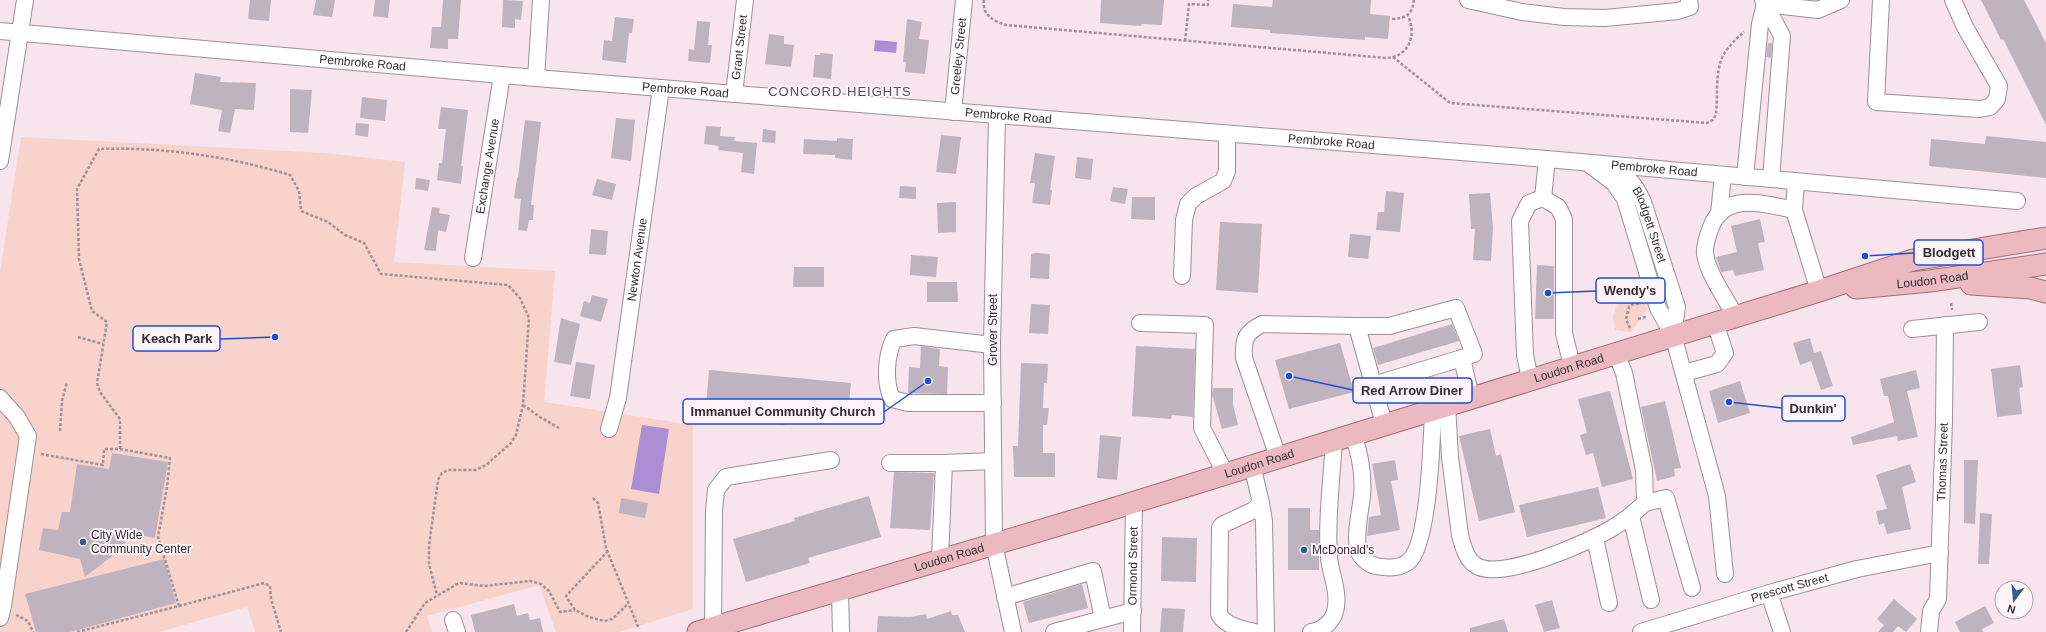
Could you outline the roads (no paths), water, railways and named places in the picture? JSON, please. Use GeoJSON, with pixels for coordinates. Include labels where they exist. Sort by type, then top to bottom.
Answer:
{"type":"FeatureCollection","features":[{"type":"Feature","properties":{"kind":"main road","name":"Loudon Road"},"geometry":{"type":"LineString","coordinates":[[708,631],[1736,317],[1913,260],[2046,238]]}},
{"type":"Feature","properties":{"kind":"main road","name":"Loudon Road"},"geometry":{"type":"LineString","coordinates":[[1819,291],[1930,282],[2046,264]]}},
{"type":"Feature","properties":{"kind":"main road"},"geometry":{"type":"LineString","coordinates":[[1930,282],[2030,288],[2046,292]]}},
{"type":"Feature","properties":{"kind":"street"},"geometry":{"type":"LineString","coordinates":[[0,161],[25,0]]}},
{"type":"Feature","properties":{"kind":"street"},"geometry":{"type":"LineString","coordinates":[[536,78],[541,0]]}},
{"type":"Feature","properties":{"kind":"street","name":"Grant Street"},"geometry":{"type":"LineString","coordinates":[[734,94],[745,0]]}},
{"type":"Feature","properties":{"kind":"street","name":"Greeley Street"},"geometry":{"type":"LineString","coordinates":[[953,112],[964,0]]}},
{"type":"Feature","properties":{"kind":"street"},"geometry":{"type":"LineString","coordinates":[[1468,0],[1522,12],[1564,17],[1605,18],[1678,11],[1690,6],[1689,0]]}},
{"type":"Feature","properties":{"kind":"street"},"geometry":{"type":"LineString","coordinates":[[1764,2],[1816,5],[1842,0]]}},
{"type":"Feature","properties":{"kind":"street"},"geometry":{"type":"LineString","coordinates":[[1880,0],[1876,102],[1980,109],[1990,107],[1997,99],[1999,86],[1965,27],[1952,0]]}},
{"type":"Feature","properties":{"kind":"street"},"geometry":{"type":"LineString","coordinates":[[1744,177],[1760,24],[1764,2]]}},
{"type":"Feature","properties":{"kind":"street"},"geometry":{"type":"LineString","coordinates":[[1764,2],[1782,36],[1771,179]]}},
{"type":"Feature","properties":{"kind":"street","name":"Pembroke Road"},"geometry":{"type":"LineString","coordinates":[[0,30],[536,78],[1546,159],[2017,201]]}},
{"type":"Feature","properties":{"kind":"street","name":"Exchange Avenue"},"geometry":{"type":"LineString","coordinates":[[473,258],[502,75]]}},
{"type":"Feature","properties":{"kind":"street","name":"Newton Avenue"},"geometry":{"type":"LineString","coordinates":[[609,429],[618,398],[661,88]]}},
{"type":"Feature","properties":{"kind":"street","name":"Grover Street"},"geometry":{"type":"LineString","coordinates":[[997,116],[992,345],[994,544],[1013,632]]}},
{"type":"Feature","properties":{"kind":"street"},"geometry":{"type":"LineString","coordinates":[[1182,276],[1184,220],[1188,204],[1196,196],[1223,181],[1227,171],[1228,134]]}},
{"type":"Feature","properties":{"kind":"street"},"geometry":{"type":"LineString","coordinates":[[1543,198],[1546,159]]}},
{"type":"Feature","properties":{"kind":"street","name":"Blodgett Street"},"geometry":{"type":"LineString","coordinates":[[1590,164],[1607,177],[1638,212],[1676,307],[1673,335]]}},
{"type":"Feature","properties":{"kind":"street"},"geometry":{"type":"LineString","coordinates":[[1719,214],[1723,175]]}},
{"type":"Feature","properties":{"kind":"street"},"geometry":{"type":"LineString","coordinates":[[1796,181],[1794,210],[1819,291]]}},
{"type":"Feature","properties":{"kind":"street"},"geometry":{"type":"LineString","coordinates":[[1543,198],[1558,207],[1564,219],[1564,333],[1572,366]]}},
{"type":"Feature","properties":{"kind":"street"},"geometry":{"type":"LineString","coordinates":[[1530,379],[1525,355],[1520,221],[1529,203],[1543,198]]}},
{"type":"Feature","properties":{"kind":"street"},"geometry":{"type":"LineString","coordinates":[[1736,317],[1711,270],[1705,253],[1707,237],[1713,220],[1727,206],[1744,202],[1794,210]]}},
{"type":"Feature","properties":{"kind":"street"},"geometry":{"type":"LineString","coordinates":[[1278,457],[1244,358],[1243,342],[1251,330],[1262,324],[1389,326],[1456,308],[1474,354],[1373,384]]}},
{"type":"Feature","properties":{"kind":"street"},"geometry":{"type":"LineString","coordinates":[[1912,328],[1979,322]]}},
{"type":"Feature","properties":{"kind":"street"},"geometry":{"type":"LineString","coordinates":[[1684,373],[1717,364],[1725,353],[1715,323]]}},
{"type":"Feature","properties":{"kind":"street"},"geometry":{"type":"LineString","coordinates":[[1140,324],[1205,326],[1202,428],[1225,473]]}},
{"type":"Feature","properties":{"kind":"street","name":"Thomas Street"},"geometry":{"type":"LineString","coordinates":[[1929,632],[1931,611],[1938,598],[1945,325]]}},
{"type":"Feature","properties":{"kind":"street"},"geometry":{"type":"LineString","coordinates":[[1357,326],[1384,424]]}},
{"type":"Feature","properties":{"kind":"street"},"geometry":{"type":"LineString","coordinates":[[1673,335],[1717,496],[1725,574]]}},
{"type":"Feature","properties":{"kind":"street"},"geometry":{"type":"LineString","coordinates":[[992,345],[914,336],[894,339],[888,353],[888,391],[892,399],[908,403],[993,403]]}},
{"type":"Feature","properties":{"kind":"street"},"geometry":{"type":"LineString","coordinates":[[1616,353],[1624,373],[1644,470],[1645,503]]}},
{"type":"Feature","properties":{"kind":"street"},"geometry":{"type":"LineString","coordinates":[[1462,358],[1471,398]]}},
{"type":"Feature","properties":{"kind":"street"},"geometry":{"type":"LineString","coordinates":[[0,398],[18,417],[28,436],[2,594],[5,616]]}},
{"type":"Feature","properties":{"kind":"street"},"geometry":{"type":"LineString","coordinates":[[1440,407],[1450,457],[1460,535],[1463,547],[1469,560],[1477,566],[1488,570],[1506,569],[1557,554],[1595,538],[1631,516],[1645,503],[1666,498],[1692,588]]}},
{"type":"Feature","properties":{"kind":"street"},"geometry":{"type":"LineString","coordinates":[[1344,436],[1361,456],[1362,477],[1358,551],[1364,559],[1374,566],[1398,567],[1408,562],[1415,554],[1427,502],[1440,407]]}},
{"type":"Feature","properties":{"kind":"street"},"geometry":{"type":"LineString","coordinates":[[1311,632],[1324,627],[1332,620],[1337,599],[1329,547],[1344,436]]}},
{"type":"Feature","properties":{"kind":"street"},"geometry":{"type":"LineString","coordinates":[[708,631],[716,490],[726,477],[831,460]]}},
{"type":"Feature","properties":{"kind":"street"},"geometry":{"type":"LineString","coordinates":[[890,463],[993,461]]}},
{"type":"Feature","properties":{"kind":"street"},"geometry":{"type":"LineString","coordinates":[[940,560],[944,463]]}},
{"type":"Feature","properties":{"kind":"street"},"geometry":{"type":"LineString","coordinates":[[1252,465],[1264,522],[1266,632]]}},
{"type":"Feature","properties":{"kind":"street","name":"Ormond Street"},"geometry":{"type":"LineString","coordinates":[[1132,632],[1134,501]]}},
{"type":"Feature","properties":{"kind":"street"},"geometry":{"type":"LineString","coordinates":[[1255,632],[1228,624],[1219,614],[1220,528],[1222,525],[1254,510],[1261,504]]}},
{"type":"Feature","properties":{"kind":"street"},"geometry":{"type":"LineString","coordinates":[[1631,516],[1651,600]]}},
{"type":"Feature","properties":{"kind":"street"},"geometry":{"type":"LineString","coordinates":[[1595,538],[1609,603]]}},
{"type":"Feature","properties":{"kind":"street","name":"Prescott Street"},"geometry":{"type":"LineString","coordinates":[[1641,632],[1857,569],[1940,553]]}},
{"type":"Feature","properties":{"kind":"street"},"geometry":{"type":"LineString","coordinates":[[1005,597],[1093,571],[1103,619]]}},
{"type":"Feature","properties":{"kind":"street"},"geometry":{"type":"LineString","coordinates":[[840,591],[841,632]]}},
{"type":"Feature","properties":{"kind":"street"},"geometry":{"type":"LineString","coordinates":[[1769,594],[1782,632]]}},
{"type":"Feature","properties":{"kind":"street"},"geometry":{"type":"LineString","coordinates":[[1054,632],[1133,611]]}},
{"type":"Feature","properties":{"kind":"place","name":"Blodgett"},"geometry":{"type":"Point","coordinates":[1865,256]}},
{"type":"Feature","properties":{"kind":"place","name":"Wendy's"},"geometry":{"type":"Point","coordinates":[1548,293]}},
{"type":"Feature","properties":{"kind":"place","name":"Keach Park"},"geometry":{"type":"Point","coordinates":[275,337]}},
{"type":"Feature","properties":{"kind":"place","name":"Red Arrow Diner"},"geometry":{"type":"Point","coordinates":[1289,376]}},
{"type":"Feature","properties":{"kind":"place","name":"Immanuel Community Church"},"geometry":{"type":"Point","coordinates":[928,381]}},
{"type":"Feature","properties":{"kind":"place","name":"Dunkin'"},"geometry":{"type":"Point","coordinates":[1729,402]}},
{"type":"Feature","properties":{"kind":"place","name":"City Wide Community Center"},"geometry":{"type":"Point","coordinates":[83,542]}},
{"type":"Feature","properties":{"kind":"place","name":"McDonald's"},"geometry":{"type":"Point","coordinates":[1304,550]}},
{"type":"Feature","properties":{"kind":"district","name":"CONCORD HEIGHTS"},"geometry":{"type":"Point","coordinates":[840,91]}}]}
